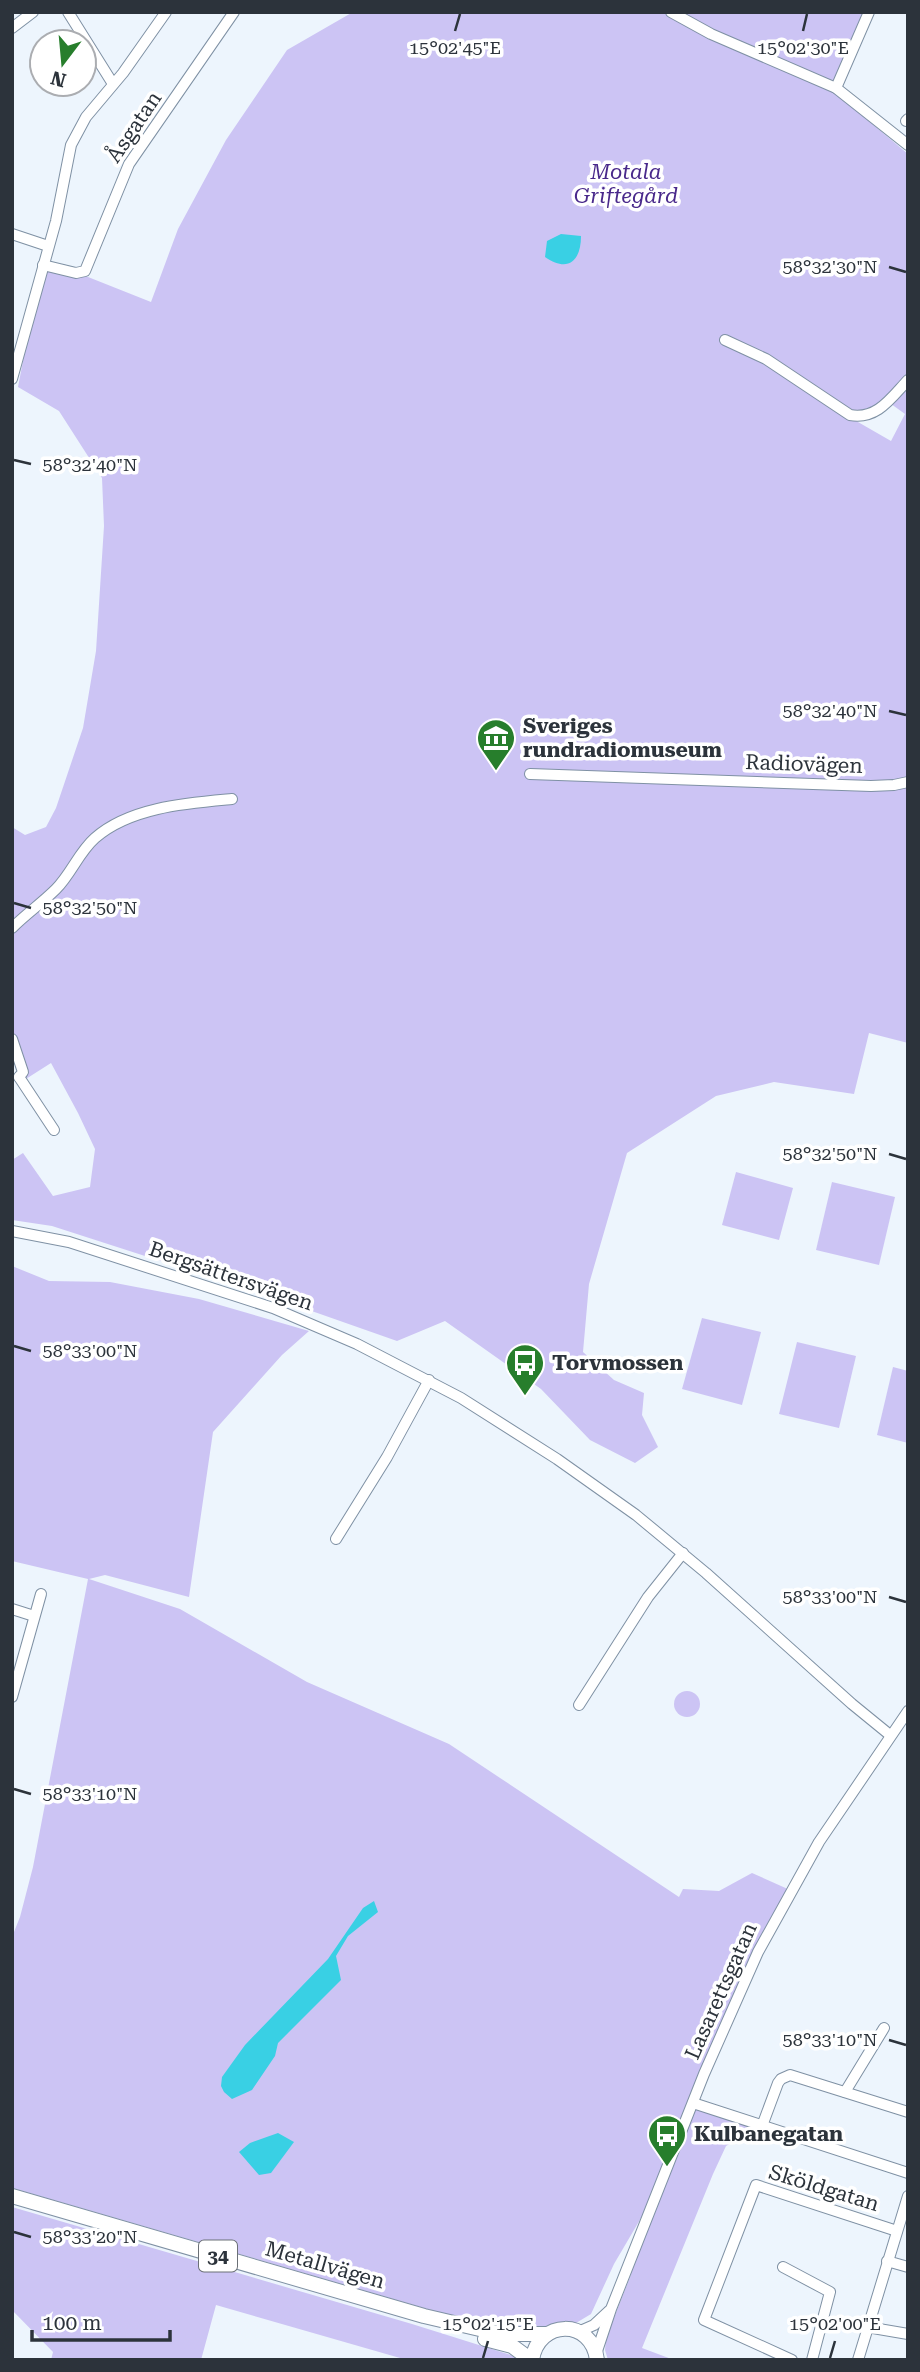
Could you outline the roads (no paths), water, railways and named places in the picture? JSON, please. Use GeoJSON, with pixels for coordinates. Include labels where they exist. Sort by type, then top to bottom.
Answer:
{"type":"FeatureCollection","features":[{"type":"Feature","properties":{"kind":"main road","name":"Metallvägen"},"geometry":{"type":"LineString","coordinates":[[12,2196],[425,2316],[501,2334],[547,2334]]}},
{"type":"Feature","properties":{"kind":"main road","name":"Metallvägen"},"geometry":{"type":"LineString","coordinates":[[425,2316],[486,2340],[512,2346],[532,2360]]}},
{"type":"Feature","properties":{"kind":"main road","name":"34"},"geometry":{"type":"LineString","coordinates":[[532,2360],[536,2345],[547,2334],[562,2329],[578,2332]]}},
{"type":"Feature","properties":{"kind":"main road"},"geometry":{"type":"LineString","coordinates":[[578,2332],[592,2343],[597,2357]]}},
{"type":"Feature","properties":{"kind":"street"},"geometry":{"type":"LineString","coordinates":[[12,28],[33,12]]}},
{"type":"Feature","properties":{"kind":"street"},"geometry":{"type":"LineString","coordinates":[[68,12],[113,84]]}},
{"type":"Feature","properties":{"kind":"street"},"geometry":{"type":"LineString","coordinates":[[12,379],[60,206],[71,145],[86,117],[123,73],[166,12]]}},
{"type":"Feature","properties":{"kind":"street","name":"Åsgatan"},"geometry":{"type":"LineString","coordinates":[[43,265],[76,273],[85,271],[130,164],[234,12]]}},
{"type":"Feature","properties":{"kind":"street"},"geometry":{"type":"LineString","coordinates":[[671,12],[710,34],[836,88],[908,145]]}},
{"type":"Feature","properties":{"kind":"street"},"geometry":{"type":"LineString","coordinates":[[836,88],[869,12]]}},
{"type":"Feature","properties":{"kind":"street"},"geometry":{"type":"LineString","coordinates":[[12,234],[48,246]]}},
{"type":"Feature","properties":{"kind":"street"},"geometry":{"type":"LineString","coordinates":[[725,340],[766,359],[850,415],[866,416],[880,409],[908,380]]}},
{"type":"Feature","properties":{"kind":"street","name":"Radiovägen"},"geometry":{"type":"LineString","coordinates":[[530,774],[871,786],[908,782]]}},
{"type":"Feature","properties":{"kind":"street"},"geometry":{"type":"LineString","coordinates":[[12,928],[55,889],[93,839],[107,829],[149,812],[232,799]]}},
{"type":"Feature","properties":{"kind":"street"},"geometry":{"type":"LineString","coordinates":[[12,1039],[23,1072],[16,1080],[54,1130]]}},
{"type":"Feature","properties":{"kind":"street","name":"Bergsättersvägen"},"geometry":{"type":"LineString","coordinates":[[12,1231],[69,1242],[250,1300],[345,1339],[429,1380],[490,1415],[613,1497],[683,1553],[890,1735]]}},
{"type":"Feature","properties":{"kind":"street"},"geometry":{"type":"LineString","coordinates":[[336,1539],[387,1457],[429,1380]]}},
{"type":"Feature","properties":{"kind":"street"},"geometry":{"type":"LineString","coordinates":[[579,1704],[648,1597],[683,1553]]}},
{"type":"Feature","properties":{"kind":"street"},"geometry":{"type":"LineString","coordinates":[[12,1697],[41,1594]]}},
{"type":"Feature","properties":{"kind":"street"},"geometry":{"type":"LineString","coordinates":[[12,1609],[34,1616]]}},
{"type":"Feature","properties":{"kind":"street","name":"Lasarettsgatan"},"geometry":{"type":"LineString","coordinates":[[597,2357],[611,2309],[693,2103],[729,2016],[771,1927],[819,1842],[908,1711]]}},
{"type":"Feature","properties":{"kind":"street"},"geometry":{"type":"LineString","coordinates":[[845,2092],[884,2028]]}},
{"type":"Feature","properties":{"kind":"street"},"geometry":{"type":"LineString","coordinates":[[762,2126],[778,2084],[786,2076],[908,2112]]}},
{"type":"Feature","properties":{"kind":"street"},"geometry":{"type":"LineString","coordinates":[[693,2103],[908,2174]]}},
{"type":"Feature","properties":{"kind":"street","name":"Sköldgatan"},"geometry":{"type":"LineString","coordinates":[[792,2360],[704,2320],[756,2185],[897,2231]]}},
{"type":"Feature","properties":{"kind":"street"},"geometry":{"type":"LineString","coordinates":[[858,2360],[908,2196]]}},
{"type":"Feature","properties":{"kind":"street"},"geometry":{"type":"LineString","coordinates":[[887,2261],[908,2267]]}},
{"type":"Feature","properties":{"kind":"street"},"geometry":{"type":"LineString","coordinates":[[783,2267],[830,2292],[812,2360]]}},
{"type":"Feature","properties":{"kind":"street"},"geometry":{"type":"LineString","coordinates":[[578,2332],[594,2325],[611,2309]]}},
{"type":"Feature","properties":{"kind":"street"},"geometry":{"type":"LineString","coordinates":[[867,2327],[908,2334]]}},
{"type":"Feature","properties":{"kind":"water"},"geometry":{"type":"Polygon","coordinates":[[[561,234],[581,236],[576,258],[566,264],[553,262],[545,257],[547,241],[561,234]]]}},
{"type":"Feature","properties":{"kind":"water"},"geometry":{"type":"Polygon","coordinates":[[[374,1901],[378,1912],[348,1936],[336,1956],[341,1980],[278,2043],[275,2056],[252,2090],[232,2099],[221,2086],[222,2077],[245,2045],[328,1959],[363,1908],[374,1901]]]}},
{"type":"Feature","properties":{"kind":"water"},"geometry":{"type":"Polygon","coordinates":[[[278,2133],[294,2142],[271,2173],[259,2175],[239,2152],[250,2143],[278,2133]]]}},
{"type":"Feature","properties":{"kind":"place","name":"Sveriges rundradiomuseum"},"geometry":{"type":"Point","coordinates":[496,772]}},
{"type":"Feature","properties":{"kind":"place","name":"Torvmossen"},"geometry":{"type":"Point","coordinates":[525,1397]}},
{"type":"Feature","properties":{"kind":"place","name":"Kulbanegatan"},"geometry":{"type":"Point","coordinates":[667,2168]}},
{"type":"Feature","properties":{"kind":"park label","name":"Motala Griftegård"},"geometry":{"type":"Point","coordinates":[626,184]}}]}
